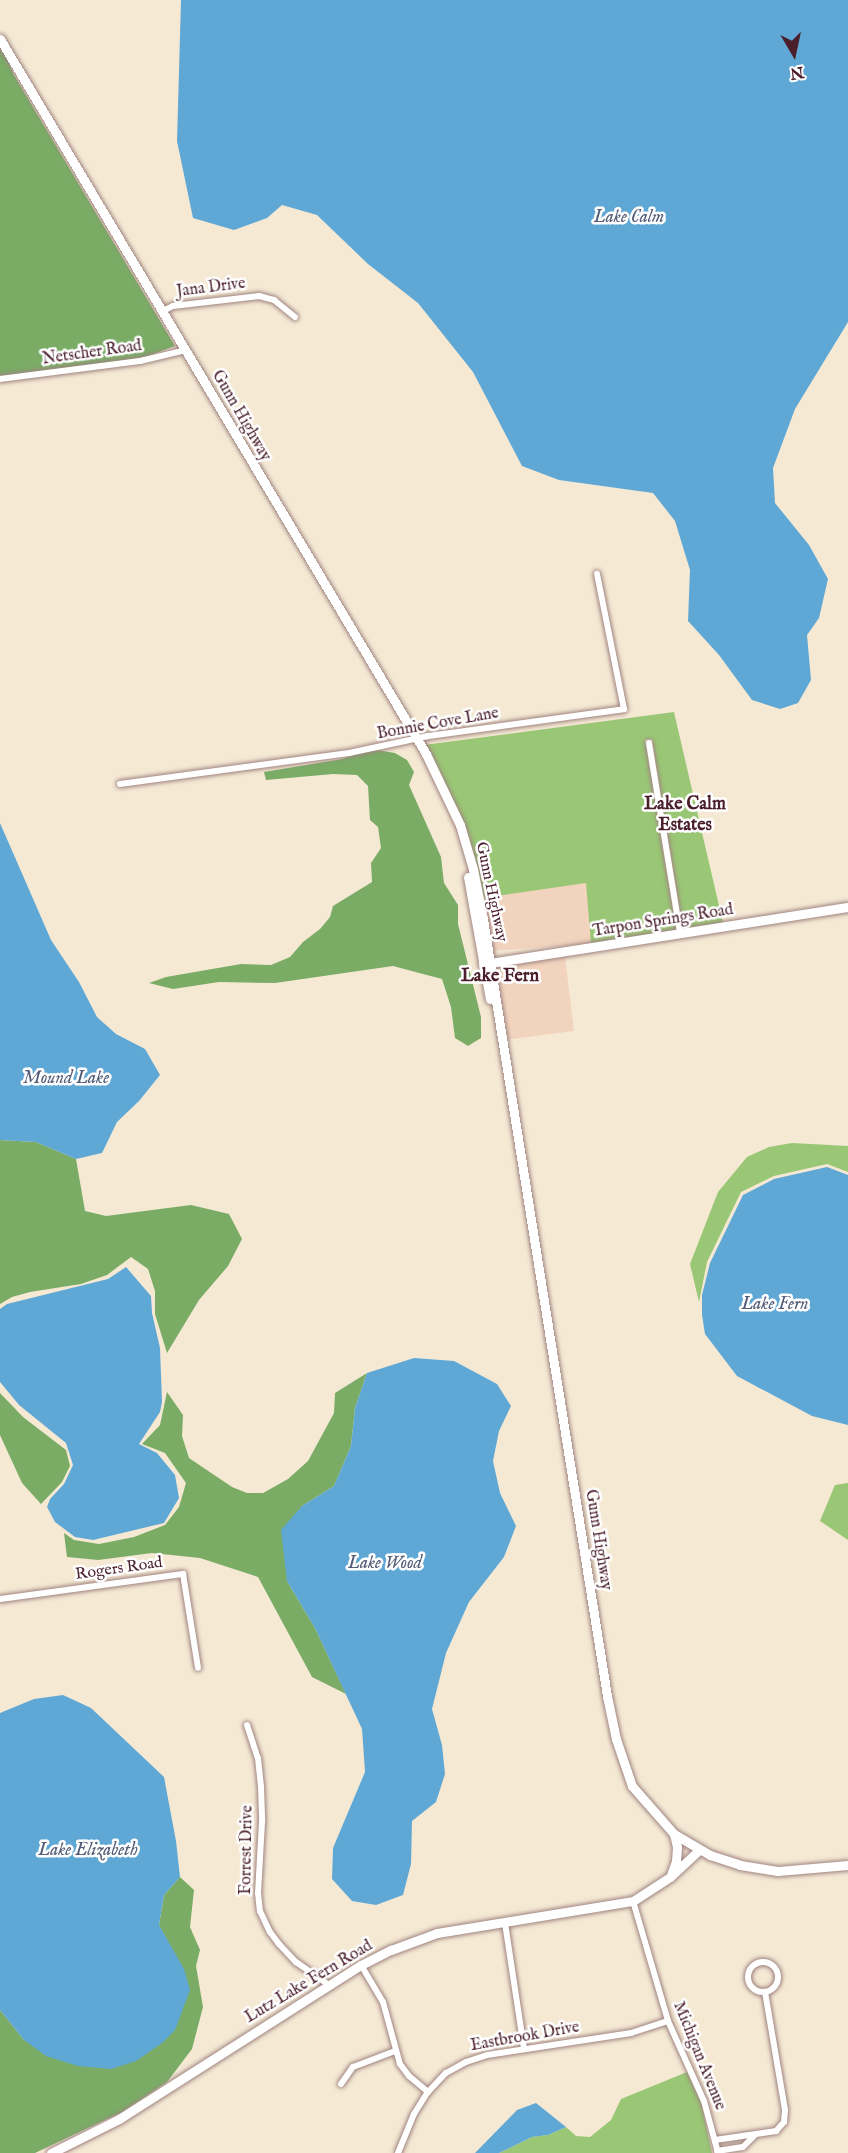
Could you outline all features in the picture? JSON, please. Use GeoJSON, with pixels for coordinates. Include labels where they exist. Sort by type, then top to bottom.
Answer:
{"type":"FeatureCollection","features":[{"type":"Feature","properties":{"kind":"main road","name":"Gunn Highway"},"geometry":{"type":"LineString","coordinates":[[0,39],[416,738],[453,810],[487,964],[616,1740],[632,1786],[674,1834],[699,1850],[740,1865],[778,1871],[848,1865]]}},
{"type":"Feature","properties":{"kind":"main road","name":"Tarpon Springs Road"},"geometry":{"type":"LineString","coordinates":[[487,964],[848,907]]}},
{"type":"Feature","properties":{"kind":"main road"},"geometry":{"type":"LineString","coordinates":[[670,1877],[676,1861],[677,1847],[674,1834]]}},
{"type":"Feature","properties":{"kind":"main road","name":"Lutz Lake Fern Road"},"geometry":{"type":"LineString","coordinates":[[51,2153],[119,2119],[361,1965],[391,1950],[437,1933],[633,1901],[670,1877],[699,1850]]}},
{"type":"Feature","properties":{"kind":"street","name":"Jana Drive"},"geometry":{"type":"LineString","coordinates":[[161,312],[173,306],[259,296],[274,300],[295,317]]}},
{"type":"Feature","properties":{"kind":"street","name":"Netscher Road"},"geometry":{"type":"LineString","coordinates":[[0,379],[140,361],[186,350]]}},
{"type":"Feature","properties":{"kind":"street","name":"Bonnie Cove Lane"},"geometry":{"type":"LineString","coordinates":[[120,784],[349,753],[416,738],[624,709],[597,574]]}},
{"type":"Feature","properties":{"kind":"street"},"geometry":{"type":"LineString","coordinates":[[649,743],[680,933]]}},
{"type":"Feature","properties":{"kind":"street","name":"Rogers Road"},"geometry":{"type":"LineString","coordinates":[[0,1599],[183,1574],[198,1668]]}},
{"type":"Feature","properties":{"kind":"street","name":"Forrest Drive"},"geometry":{"type":"LineString","coordinates":[[247,1725],[258,1758],[261,1787],[262,1822],[258,1883],[260,1911],[270,1932],[279,1944],[296,1962],[329,1985]]}},
{"type":"Feature","properties":{"kind":"street","name":"Michigan Avenue"},"geometry":{"type":"LineString","coordinates":[[633,1901],[668,2021],[704,2101],[717,2152]]}},
{"type":"Feature","properties":{"kind":"street"},"geometry":{"type":"LineString","coordinates":[[505,1923],[524,2049]]}},
{"type":"Feature","properties":{"kind":"street"},"geometry":{"type":"LineString","coordinates":[[762,1963],[771,1965],[777,1973],[774,1987],[765,1992],[756,1990],[748,1979],[753,1966],[762,1963]]}},
{"type":"Feature","properties":{"kind":"street"},"geometry":{"type":"LineString","coordinates":[[361,1965],[382,2002],[394,2051],[408,2076],[428,2092]]}},
{"type":"Feature","properties":{"kind":"street"},"geometry":{"type":"LineString","coordinates":[[715,2140],[755,2135],[779,2128],[785,2116],[765,1992]]}},
{"type":"Feature","properties":{"kind":"street","name":"Eastbrook Drive"},"geometry":{"type":"LineString","coordinates":[[398,2153],[414,2114],[428,2092],[447,2073],[466,2062],[487,2055],[631,2033],[668,2021]]}},
{"type":"Feature","properties":{"kind":"street"},"geometry":{"type":"LineString","coordinates":[[341,2084],[353,2067],[394,2051]]}},
{"type":"Feature","properties":{"kind":"street"},"geometry":{"type":"LineString","coordinates":[[717,2152],[743,2147],[755,2135]]}},
{"type":"Feature","properties":{"kind":"shaded area"},"geometry":{"type":"Polygon","coordinates":[[[587,883],[591,944],[486,951],[481,890],[587,883]]]}},
{"type":"Feature","properties":{"kind":"shaded area"},"geometry":{"type":"Polygon","coordinates":[[[573,954],[565,957],[574,1031],[505,1040],[494,967],[573,954]]]}},
{"type":"Feature","properties":{"kind":"green space"},"geometry":{"type":"Polygon","coordinates":[[[0,43],[14,75],[175,346],[126,364],[0,382],[0,43]]]}},
{"type":"Feature","properties":{"kind":"green space"},"geometry":{"type":"Polygon","coordinates":[[[674,712],[723,923],[683,929],[652,739],[645,740],[676,930],[591,944],[586,883],[482,898],[479,882],[424,745],[674,712]]]}},
{"type":"Feature","properties":{"kind":"green space"},"geometry":{"type":"Polygon","coordinates":[[[371,749],[395,753],[407,760],[414,772],[409,785],[441,857],[444,883],[458,905],[458,924],[481,1017],[481,1038],[468,1046],[455,1038],[451,1007],[442,979],[393,966],[275,983],[219,982],[173,989],[149,983],[166,977],[241,964],[271,965],[290,957],[303,942],[320,929],[330,917],[333,906],[372,882],[371,863],[381,848],[378,827],[370,820],[368,786],[357,775],[333,774],[266,780],[264,772],[342,759],[371,749]]]}},
{"type":"Feature","properties":{"kind":"green space"},"geometry":{"type":"Polygon","coordinates":[[[0,1140],[36,1142],[76,1159],[85,1211],[106,1216],[191,1205],[229,1214],[242,1239],[228,1266],[199,1300],[167,1353],[155,1314],[155,1291],[148,1269],[131,1257],[107,1275],[81,1284],[30,1292],[12,1297],[0,1304],[0,1140]]]}},
{"type":"Feature","properties":{"kind":"green space"},"geometry":{"type":"Polygon","coordinates":[[[792,1143],[848,1146],[848,1172],[827,1164],[774,1176],[741,1192],[707,1262],[699,1302],[690,1264],[718,1192],[747,1157],[769,1147],[792,1143]]]}},
{"type":"Feature","properties":{"kind":"green space"},"geometry":{"type":"Polygon","coordinates":[[[367,1373],[355,1408],[351,1446],[334,1486],[302,1506],[287,1581],[315,1628],[346,1694],[312,1677],[258,1577],[200,1558],[152,1553],[98,1560],[67,1557],[64,1533],[74,1540],[99,1544],[134,1537],[165,1525],[179,1507],[186,1483],[165,1453],[142,1444],[160,1425],[167,1392],[183,1415],[182,1436],[189,1458],[232,1487],[247,1493],[263,1493],[288,1479],[308,1461],[334,1413],[335,1393],[367,1373]]]}},
{"type":"Feature","properties":{"kind":"green space"},"geometry":{"type":"Polygon","coordinates":[[[0,1393],[23,1417],[66,1450],[70,1466],[62,1482],[41,1504],[22,1483],[0,1435],[0,1393]]]}},
{"type":"Feature","properties":{"kind":"green space"},"geometry":{"type":"Polygon","coordinates":[[[848,1483],[848,1540],[820,1521],[835,1485],[848,1483]]]}},
{"type":"Feature","properties":{"kind":"green space"},"geometry":{"type":"Polygon","coordinates":[[[180,1877],[194,1890],[190,1927],[200,1950],[196,1966],[203,2007],[192,2049],[167,2082],[122,2112],[35,2153],[0,2153],[0,2010],[24,2040],[174,2030],[180,2013],[169,1944],[159,1925],[164,1895],[180,1877]]]}},
{"type":"Feature","properties":{"kind":"green space"},"geometry":{"type":"Polygon","coordinates":[[[687,2072],[701,2102],[712,2153],[499,2153],[532,2137],[548,2135],[566,2127],[576,2136],[590,2137],[611,2120],[621,2099],[687,2072]]]}},
{"type":"Feature","properties":{"kind":"water","name":"Lake Calm"},"geometry":{"type":"Polygon","coordinates":[[[181,0],[848,0],[848,322],[795,409],[773,468],[775,503],[809,545],[828,579],[819,618],[807,635],[811,680],[798,703],[780,709],[752,700],[719,655],[688,621],[690,570],[675,521],[653,493],[559,480],[522,466],[473,372],[418,303],[368,264],[317,215],[282,205],[267,218],[234,230],[193,218],[177,141],[181,0]]]}},
{"type":"Feature","properties":{"kind":"water","name":"Mound Lake"},"geometry":{"type":"Polygon","coordinates":[[[0,823],[51,940],[79,982],[97,1017],[116,1034],[145,1049],[160,1075],[139,1101],[117,1122],[102,1153],[76,1159],[36,1142],[0,1140],[0,823]]]}},
{"type":"Feature","properties":{"kind":"water","name":"Lake Fern"},"geometry":{"type":"Polygon","coordinates":[[[827,1167],[848,1175],[848,1425],[812,1416],[737,1376],[705,1334],[702,1315],[702,1295],[710,1263],[743,1195],[774,1179],[827,1167]]]}},
{"type":"Feature","properties":{"kind":"water"},"geometry":{"type":"Polygon","coordinates":[[[126,1267],[151,1296],[152,1313],[160,1348],[162,1402],[160,1412],[139,1444],[157,1453],[175,1475],[179,1498],[164,1523],[93,1540],[75,1537],[55,1522],[47,1507],[50,1499],[64,1484],[73,1465],[66,1443],[19,1405],[0,1382],[0,1309],[7,1304],[108,1279],[126,1267]]]}},
{"type":"Feature","properties":{"kind":"water","name":"Lake Wood"},"geometry":{"type":"Polygon","coordinates":[[[414,1358],[454,1361],[497,1384],[511,1406],[499,1431],[493,1461],[500,1493],[516,1526],[504,1557],[469,1602],[446,1653],[432,1709],[442,1745],[445,1774],[436,1802],[412,1821],[411,1864],[403,1895],[376,1905],[352,1901],[332,1879],[333,1848],[365,1772],[362,1729],[315,1628],[287,1581],[281,1530],[302,1506],[334,1486],[351,1446],[355,1408],[367,1373],[414,1358]]]}},
{"type":"Feature","properties":{"kind":"water","name":"Lake Elizabeth"},"geometry":{"type":"Polygon","coordinates":[[[63,1695],[91,1708],[164,1777],[176,1841],[180,1877],[164,1895],[159,1925],[184,1969],[190,1990],[175,2030],[162,2043],[136,2061],[111,2069],[78,2066],[46,2056],[24,2040],[0,2010],[0,1713],[34,1699],[63,1695]]]}},
{"type":"Feature","properties":{"kind":"water"},"geometry":{"type":"Polygon","coordinates":[[[536,2103],[566,2127],[548,2135],[532,2137],[499,2153],[475,2153],[517,2110],[536,2103]]]}},
{"type":"Feature","properties":{"kind":"district","name":"Lake Calm Estates"},"geometry":{"type":"Point","coordinates":[685,816]}},
{"type":"Feature","properties":{"kind":"district","name":"Lake Fern"},"geometry":{"type":"Point","coordinates":[500,977]}}]}
